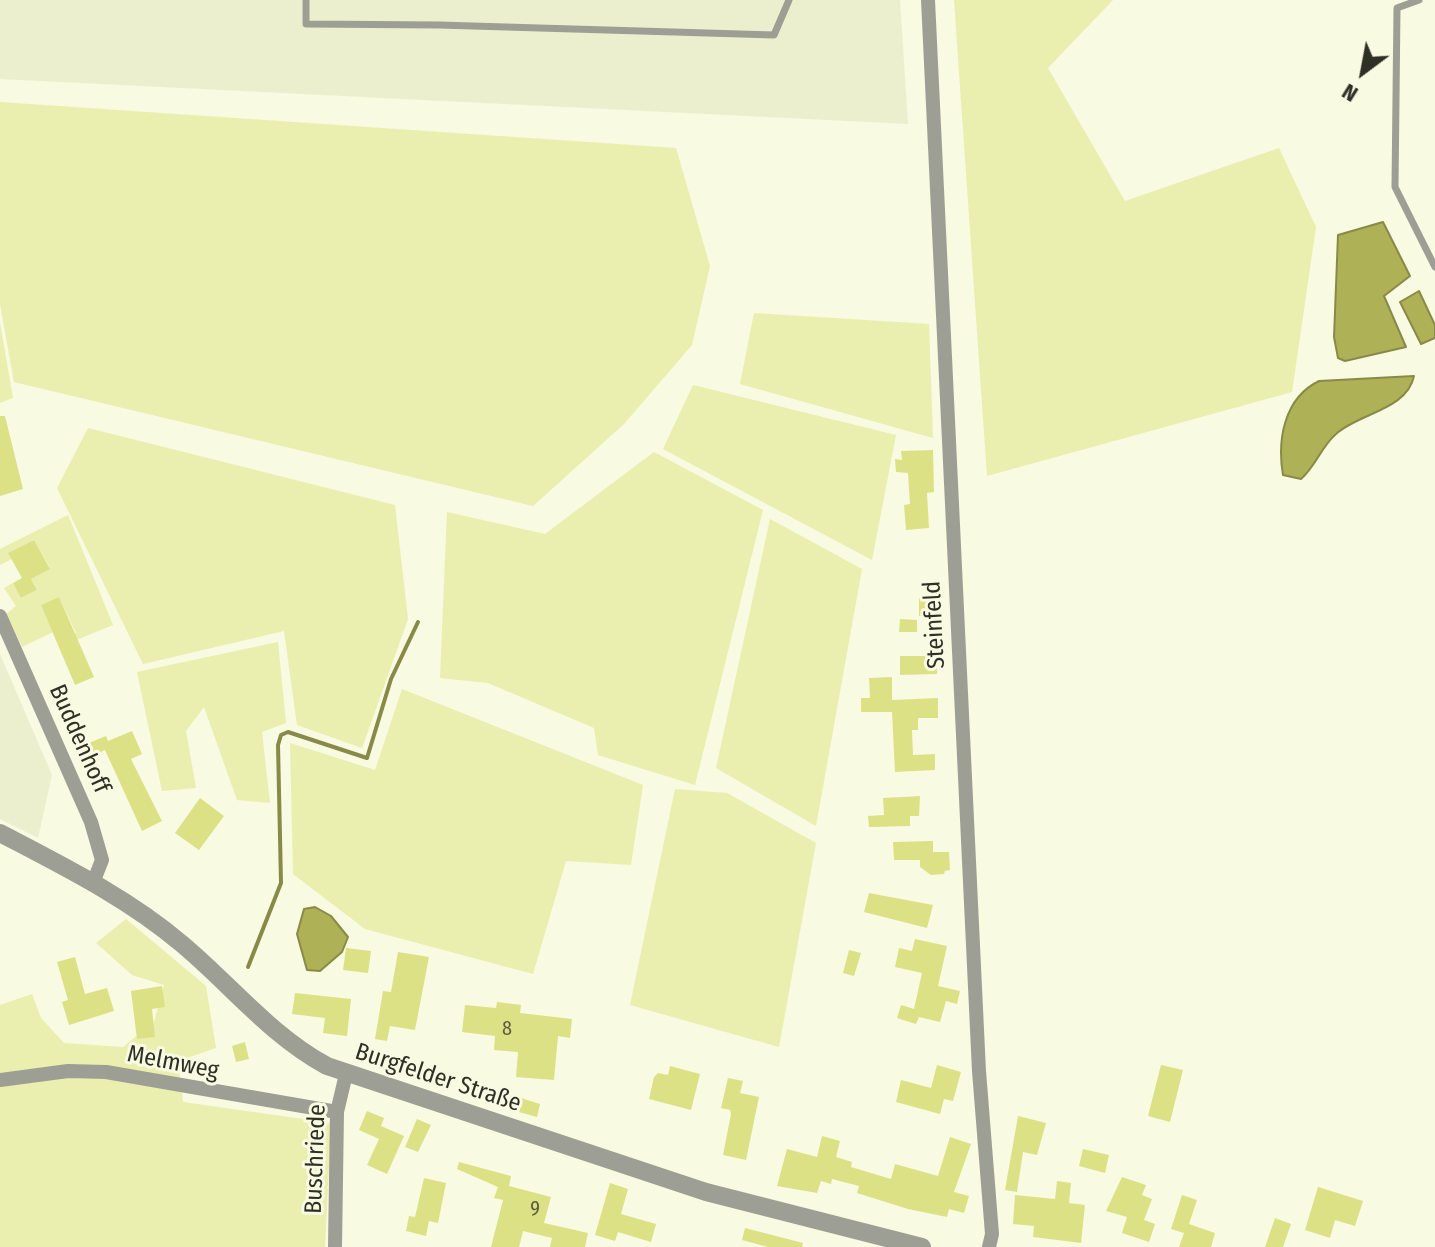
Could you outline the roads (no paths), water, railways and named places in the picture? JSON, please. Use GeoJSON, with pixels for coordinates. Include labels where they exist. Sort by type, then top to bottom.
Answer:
{"type":"FeatureCollection","features":[{"type":"Feature","properties":{"kind":"street","name":"Steinfeld"},"geometry":{"type":"LineString","coordinates":[[928,0],[979,1071],[992,1234],[989,1247]]}},
{"type":"Feature","properties":{"kind":"street","name":"Buddenhoff"},"geometry":{"type":"LineString","coordinates":[[0,616],[91,822],[102,860],[93,883]]}},
{"type":"Feature","properties":{"kind":"street","name":"Burgfelder Straße"},"geometry":{"type":"LineString","coordinates":[[0,833],[93,883],[182,944],[291,1044],[346,1074],[706,1192],[915,1246]]}},
{"type":"Feature","properties":{"kind":"street","name":"Melmweg"},"geometry":{"type":"LineString","coordinates":[[0,1080],[68,1071],[106,1072],[337,1112]]}},
{"type":"Feature","properties":{"kind":"street","name":"Buschriede"},"geometry":{"type":"LineString","coordinates":[[335,1247],[337,1112],[346,1074]]}},
{"type":"Feature","properties":{"kind":"lane"},"geometry":{"type":"LineString","coordinates":[[306,0],[306,24],[774,35],[789,0]]}},
{"type":"Feature","properties":{"kind":"lane"},"geometry":{"type":"LineString","coordinates":[[1419,0],[1397,8],[1395,187],[1435,267]]}},
{"type":"Feature","properties":{"kind":"waterway"},"geometry":{"type":"LineString","coordinates":[[248,967],[281,883],[278,745],[281,735],[288,732],[367,758],[391,679],[418,622]]}}]}
